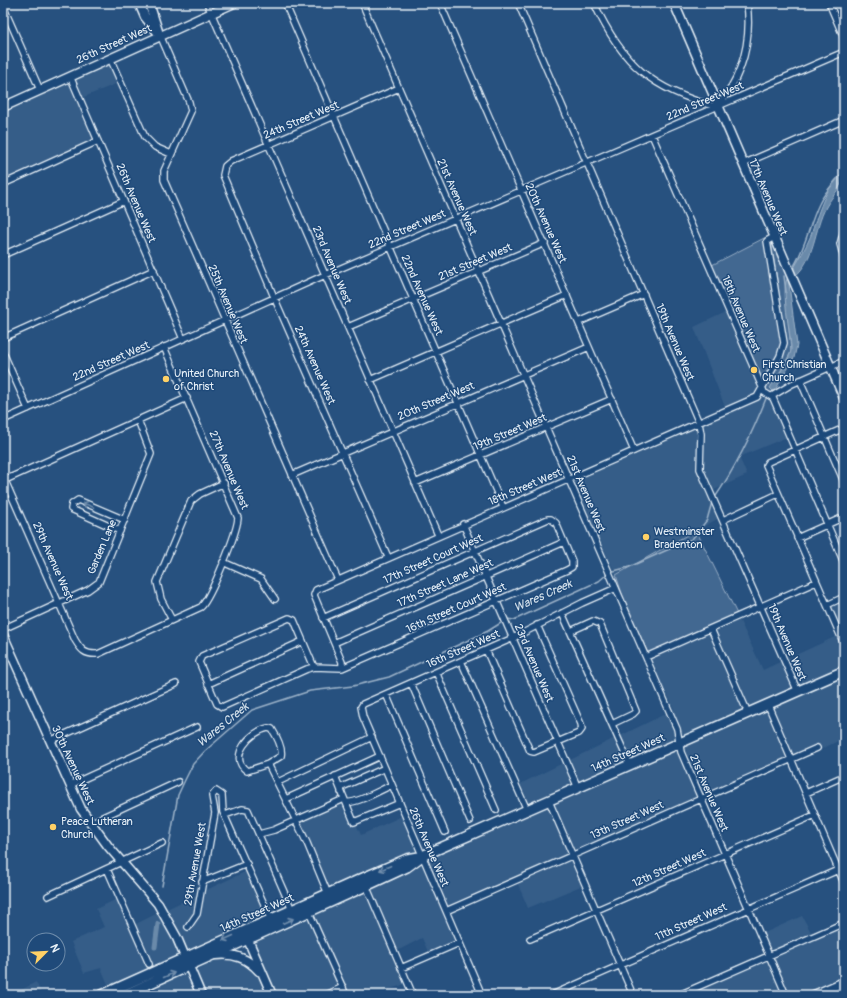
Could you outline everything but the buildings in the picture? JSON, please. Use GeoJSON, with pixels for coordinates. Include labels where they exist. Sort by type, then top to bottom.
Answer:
{"type":"FeatureCollection","features":[{"type":"Feature","properties":{"kind":"main road","name":"14th Street West"},"geometry":{"type":"LineString","coordinates":[[102,995],[187,962],[365,882],[407,859],[422,856],[844,671]]}},
{"type":"Feature","properties":{"kind":"main road","name":"14th Street West"},"geometry":{"type":"LineString","coordinates":[[273,924],[292,910],[307,908],[328,894],[365,882]]}},
{"type":"Feature","properties":{"kind":"main road","name":"14th Street West"},"geometry":{"type":"LineString","coordinates":[[124,995],[187,962],[213,955],[246,936]]}},
{"type":"Feature","properties":{"kind":"street"},"geometry":{"type":"LineString","coordinates":[[139,3],[145,17],[160,35]]}},
{"type":"Feature","properties":{"kind":"street"},"geometry":{"type":"LineString","coordinates":[[148,3],[160,35]]}},
{"type":"Feature","properties":{"kind":"street","name":"23rd Avenue West"},"geometry":{"type":"LineString","coordinates":[[207,3],[438,535]]}},
{"type":"Feature","properties":{"kind":"street","name":"26th Street West"},"geometry":{"type":"LineString","coordinates":[[3,107],[160,35],[234,3]]}},
{"type":"Feature","properties":{"kind":"street","name":"22nd Avenue West"},"geometry":{"type":"LineString","coordinates":[[285,3],[503,507]]}},
{"type":"Feature","properties":{"kind":"street","name":"21st Avenue West"},"geometry":{"type":"LineString","coordinates":[[362,3],[679,734],[681,752],[786,995]]}},
{"type":"Feature","properties":{"kind":"street","name":"20th Avenue West"},"geometry":{"type":"LineString","coordinates":[[440,3],[634,451]]}},
{"type":"Feature","properties":{"kind":"street","name":"19th Avenue West"},"geometry":{"type":"LineString","coordinates":[[518,3],[699,423],[701,434],[700,469],[798,692]]}},
{"type":"Feature","properties":{"kind":"street"},"geometry":{"type":"LineString","coordinates":[[594,3],[613,40],[636,68],[654,82],[670,90],[717,107],[735,83],[744,59],[749,31],[747,3]]}},
{"type":"Feature","properties":{"kind":"street","name":"17th Avenue West"},"geometry":{"type":"LineString","coordinates":[[674,3],[717,107],[844,398]]}},
{"type":"Feature","properties":{"kind":"street"},"geometry":{"type":"LineString","coordinates":[[829,3],[844,38]]}},
{"type":"Feature","properties":{"kind":"street"},"geometry":{"type":"LineString","coordinates":[[3,6],[40,90]]}},
{"type":"Feature","properties":{"kind":"street","name":"25th Avenue West"},"geometry":{"type":"LineString","coordinates":[[160,35],[190,107],[190,114],[164,171],[164,180],[223,320],[338,580]]}},
{"type":"Feature","properties":{"kind":"street","name":"22nd Street West"},"geometry":{"type":"LineString","coordinates":[[3,420],[325,275],[522,192],[844,52]]}},
{"type":"Feature","properties":{"kind":"street"},"geometry":{"type":"LineString","coordinates":[[110,58],[145,137],[151,144],[171,154]]}},
{"type":"Feature","properties":{"kind":"street","name":"26th Avenue West"},"geometry":{"type":"LineString","coordinates":[[70,76],[183,339]]}},
{"type":"Feature","properties":{"kind":"street","name":"24th Street West"},"geometry":{"type":"LineString","coordinates":[[224,181],[223,170],[228,163],[399,88]]}},
{"type":"Feature","properties":{"kind":"street"},"geometry":{"type":"LineString","coordinates":[[743,164],[844,120]]}},
{"type":"Feature","properties":{"kind":"street","name":"18th Avenue West"},"geometry":{"type":"LineString","coordinates":[[652,135],[762,387],[769,395],[795,450],[844,563]]}},
{"type":"Feature","properties":{"kind":"street"},"geometry":{"type":"LineString","coordinates":[[3,184],[98,141]]}},
{"type":"Feature","properties":{"kind":"street","name":"24th Avenue West"},"geometry":{"type":"LineString","coordinates":[[224,181],[388,557]]}},
{"type":"Feature","properties":{"kind":"street"},"geometry":{"type":"LineString","coordinates":[[3,256],[124,201]]}},
{"type":"Feature","properties":{"kind":"street"},"geometry":{"type":"LineString","coordinates":[[844,230],[840,244],[844,259]]}},
{"type":"Feature","properties":{"kind":"street","name":"18th Street West"},"geometry":{"type":"LineString","coordinates":[[323,618],[314,592],[463,524],[753,399],[759,394],[780,356],[784,343],[767,241],[774,237]]}},
{"type":"Feature","properties":{"kind":"street","name":"21st Street West"},"geometry":{"type":"LineString","coordinates":[[348,327],[545,243]]}},
{"type":"Feature","properties":{"kind":"street"},"geometry":{"type":"LineString","coordinates":[[3,338],[154,270]]}},
{"type":"Feature","properties":{"kind":"street"},"geometry":{"type":"LineString","coordinates":[[579,322],[644,294]]}},
{"type":"Feature","properties":{"kind":"street"},"geometry":{"type":"LineString","coordinates":[[370,380],[567,295]]}},
{"type":"Feature","properties":{"kind":"street","name":"20th Street West"},"geometry":{"type":"LineString","coordinates":[[292,475],[458,402],[589,347]]}},
{"type":"Feature","properties":{"kind":"street","name":"27th Avenue West"},"geometry":{"type":"LineString","coordinates":[[164,348],[224,482],[238,518],[237,528],[223,562]]}},
{"type":"Feature","properties":{"kind":"street"},"geometry":{"type":"LineString","coordinates":[[3,352],[28,409]]}},
{"type":"Feature","properties":{"kind":"street"},"geometry":{"type":"LineString","coordinates":[[769,395],[830,366],[844,361]]}},
{"type":"Feature","properties":{"kind":"street"},"geometry":{"type":"LineString","coordinates":[[800,380],[844,482]]}},
{"type":"Feature","properties":{"kind":"street"},"geometry":{"type":"LineString","coordinates":[[4,478],[187,398]]}},
{"type":"Feature","properties":{"kind":"street","name":"19th Street West"},"geometry":{"type":"LineString","coordinates":[[415,483],[612,399]]}},
{"type":"Feature","properties":{"kind":"street","name":"Garden Lane"},"geometry":{"type":"LineString","coordinates":[[3,629],[88,590],[99,582],[151,454],[138,420]]}},
{"type":"Feature","properties":{"kind":"street"},"geometry":{"type":"LineString","coordinates":[[844,428],[767,463],[766,467],[844,644]]}},
{"type":"Feature","properties":{"kind":"street","name":"29th Avenue West"},"geometry":{"type":"LineString","coordinates":[[4,478],[79,648],[86,653],[98,654],[172,620]]}},
{"type":"Feature","properties":{"kind":"street"},"geometry":{"type":"LineString","coordinates":[[224,482],[200,494],[191,501],[159,575],[158,589],[172,620],[195,610],[205,603],[223,562],[261,579],[275,599]]}},
{"type":"Feature","properties":{"kind":"street"},"geometry":{"type":"LineString","coordinates":[[723,520],[778,494]]}},
{"type":"Feature","properties":{"kind":"street"},"geometry":{"type":"LineString","coordinates":[[120,531],[72,509],[72,504],[78,500],[124,520]]}},
{"type":"Feature","properties":{"kind":"street"},"geometry":{"type":"LineString","coordinates":[[797,538],[844,517]]}},
{"type":"Feature","properties":{"kind":"street","name":"17th Street Court West"},"geometry":{"type":"LineString","coordinates":[[323,618],[551,519],[556,523],[564,542]]}},
{"type":"Feature","properties":{"kind":"street","name":"23rd Avenue West"},"geometry":{"type":"LineString","coordinates":[[463,524],[578,788]]}},
{"type":"Feature","properties":{"kind":"street","name":"16th Street Court West"},"geometry":{"type":"LineString","coordinates":[[342,668],[567,570],[572,567],[572,561],[564,542]]}},
{"type":"Feature","properties":{"kind":"street","name":"17th Street Lane West"},"geometry":{"type":"LineString","coordinates":[[334,643],[564,542]]}},
{"type":"Feature","properties":{"kind":"street"},"geometry":{"type":"LineString","coordinates":[[646,657],[816,582]]}},
{"type":"Feature","properties":{"kind":"street","name":"16th Street West"},"geometry":{"type":"LineString","coordinates":[[362,706],[410,683],[513,638],[562,612],[616,588]]}},
{"type":"Feature","properties":{"kind":"street"},"geometry":{"type":"LineString","coordinates":[[827,605],[844,597]]}},
{"type":"Feature","properties":{"kind":"street"},"geometry":{"type":"LineString","coordinates":[[562,612],[630,765]]}},
{"type":"Feature","properties":{"kind":"street"},"geometry":{"type":"LineString","coordinates":[[314,668],[292,618],[280,621],[202,656],[200,659],[216,704],[220,706],[301,671],[314,668],[342,668],[334,643],[323,618]]}},
{"type":"Feature","properties":{"kind":"street"},"geometry":{"type":"LineString","coordinates":[[571,631],[596,621],[600,624],[636,711],[633,714],[612,724]]}},
{"type":"Feature","properties":{"kind":"street"},"geometry":{"type":"LineString","coordinates":[[486,650],[529,749],[532,752],[579,733],[582,729],[537,625]]}},
{"type":"Feature","properties":{"kind":"street"},"geometry":{"type":"LineString","coordinates":[[711,629],[748,713]]}},
{"type":"Feature","properties":{"kind":"street","name":"30th Avenue West"},"geometry":{"type":"LineString","coordinates":[[3,636],[81,809],[90,823],[158,904],[187,962],[201,995]]}},
{"type":"Feature","properties":{"kind":"street"},"geometry":{"type":"LineString","coordinates":[[208,684],[302,641]]}},
{"type":"Feature","properties":{"kind":"street"},"geometry":{"type":"LineString","coordinates":[[461,661],[528,810]]}},
{"type":"Feature","properties":{"kind":"street"},"geometry":{"type":"LineString","coordinates":[[436,672],[496,810]]}},
{"type":"Feature","properties":{"kind":"street"},"geometry":{"type":"LineString","coordinates":[[410,683],[470,821]]}},
{"type":"Feature","properties":{"kind":"street"},"geometry":{"type":"LineString","coordinates":[[50,741],[176,684]]}},
{"type":"Feature","properties":{"kind":"street"},"geometry":{"type":"LineString","coordinates":[[386,694],[445,832]]}},
{"type":"Feature","properties":{"kind":"street"},"geometry":{"type":"LineString","coordinates":[[768,705],[844,881]]}},
{"type":"Feature","properties":{"kind":"street","name":"26th Avenue West"},"geometry":{"type":"LineString","coordinates":[[362,706],[361,711],[482,995]]}},
{"type":"Feature","properties":{"kind":"street"},"geometry":{"type":"LineString","coordinates":[[70,785],[197,727]]}},
{"type":"Feature","properties":{"kind":"street"},"geometry":{"type":"LineString","coordinates":[[268,728],[274,731],[282,752],[280,758],[268,764],[247,771],[241,765],[239,756],[241,750],[256,732],[268,728]]}},
{"type":"Feature","properties":{"kind":"street"},"geometry":{"type":"LineString","coordinates":[[278,782],[372,737]]}},
{"type":"Feature","properties":{"kind":"street","name":"13th Street West"},"geometry":{"type":"LineString","coordinates":[[446,911],[817,748]]}},
{"type":"Feature","properties":{"kind":"street"},"geometry":{"type":"LineString","coordinates":[[286,799],[380,756]]}},
{"type":"Feature","properties":{"kind":"street"},"geometry":{"type":"LineString","coordinates":[[268,764],[286,799],[328,894]]}},
{"type":"Feature","properties":{"kind":"street"},"geometry":{"type":"LineString","coordinates":[[341,792],[342,787],[385,768]]}},
{"type":"Feature","properties":{"kind":"street"},"geometry":{"type":"LineString","coordinates":[[335,776],[354,822],[400,803]]}},
{"type":"Feature","properties":{"kind":"street"},"geometry":{"type":"LineString","coordinates":[[806,793],[844,776]]}},
{"type":"Feature","properties":{"kind":"street"},"geometry":{"type":"LineString","coordinates":[[90,823],[178,782]]}},
{"type":"Feature","properties":{"kind":"street"},"geometry":{"type":"LineString","coordinates":[[345,800],[349,803],[358,800],[392,784]]}},
{"type":"Feature","properties":{"kind":"street"},"geometry":{"type":"LineString","coordinates":[[215,810],[212,796],[216,791],[222,795],[222,808],[273,924]]}},
{"type":"Feature","properties":{"kind":"street"},"geometry":{"type":"LineString","coordinates":[[259,834],[274,830],[345,800]]}},
{"type":"Feature","properties":{"kind":"street"},"geometry":{"type":"LineString","coordinates":[[549,801],[633,995]]}},
{"type":"Feature","properties":{"kind":"street","name":"29th Avenue West"},"geometry":{"type":"LineString","coordinates":[[188,927],[197,914],[215,810],[222,808]]}},
{"type":"Feature","properties":{"kind":"street"},"geometry":{"type":"LineString","coordinates":[[225,815],[247,809],[292,910]]}},
{"type":"Feature","properties":{"kind":"street","name":"12th Street West"},"geometry":{"type":"LineString","coordinates":[[530,939],[815,815]]}},
{"type":"Feature","properties":{"kind":"street"},"geometry":{"type":"LineString","coordinates":[[48,896],[162,843]]}},
{"type":"Feature","properties":{"kind":"street"},"geometry":{"type":"LineString","coordinates":[[202,882],[247,864]]}},
{"type":"Feature","properties":{"kind":"street"},"geometry":{"type":"LineString","coordinates":[[106,869],[149,964]]}},
{"type":"Feature","properties":{"kind":"street","name":"11th Street West"},"geometry":{"type":"LineString","coordinates":[[552,995],[748,908],[838,870]]}},
{"type":"Feature","properties":{"kind":"street"},"geometry":{"type":"LineString","coordinates":[[365,882],[413,995]]}},
{"type":"Feature","properties":{"kind":"street"},"geometry":{"type":"LineString","coordinates":[[307,908],[346,995]]}},
{"type":"Feature","properties":{"kind":"street"},"geometry":{"type":"LineString","coordinates":[[679,995],[844,923]]}},
{"type":"Feature","properties":{"kind":"street"},"geometry":{"type":"LineString","coordinates":[[246,936],[272,995]]}},
{"type":"Feature","properties":{"kind":"street"},"geometry":{"type":"LineString","coordinates":[[401,968],[459,943]]}},
{"type":"Feature","properties":{"kind":"street"},"geometry":{"type":"LineString","coordinates":[[213,955],[228,954],[241,957],[253,964],[262,973]]}},
{"type":"Feature","properties":{"kind":"street"},"geometry":{"type":"LineString","coordinates":[[814,995],[844,982]]}},
{"type":"Feature","properties":{"kind":"street"},"geometry":{"type":"LineString","coordinates":[[326,995],[343,987]]}},
{"type":"Feature","properties":{"kind":"shaded area"},"geometry":{"type":"Polygon","coordinates":[[[108,61],[118,83],[84,97],[102,142],[73,77],[108,61]]]}},
{"type":"Feature","properties":{"kind":"shaded area"},"geometry":{"type":"Polygon","coordinates":[[[68,80],[95,140],[3,181],[3,109],[68,80]]]}},
{"type":"Feature","properties":{"kind":"shaded area"},"geometry":{"type":"Polygon","coordinates":[[[844,173],[840,186],[828,203],[822,216],[806,262],[794,277],[792,271],[809,240],[827,192],[832,184],[844,173]]]}},
{"type":"Feature","properties":{"kind":"shaded area"},"geometry":{"type":"Polygon","coordinates":[[[770,235],[766,238],[782,343],[778,355],[762,381],[712,265],[770,235]]]}},
{"type":"Feature","properties":{"kind":"shaded area"},"geometry":{"type":"Polygon","coordinates":[[[772,240],[788,277],[786,298],[791,352],[771,388],[774,392],[772,393],[767,391],[765,387],[783,357],[787,343],[772,240]]]}},
{"type":"Feature","properties":{"kind":"shaded area"},"geometry":{"type":"Polygon","coordinates":[[[788,277],[797,345],[794,358],[774,392],[770,388],[785,364],[791,350],[785,301],[786,283],[788,277]]]}},
{"type":"Feature","properties":{"kind":"shaded area"},"geometry":{"type":"Polygon","coordinates":[[[726,312],[759,387],[752,397],[701,419],[725,407],[694,327],[726,312]]]}},
{"type":"Feature","properties":{"kind":"shaded area"},"geometry":{"type":"Polygon","coordinates":[[[762,393],[771,400],[787,437],[739,457],[747,475],[714,490],[717,501],[703,468],[704,434],[702,424],[754,401],[762,393]]]}},
{"type":"Feature","properties":{"kind":"shaded area"},"geometry":{"type":"Polygon","coordinates":[[[697,426],[698,470],[719,518],[616,575],[573,483],[617,461],[697,426]]]}},
{"type":"Feature","properties":{"kind":"shaded area"},"geometry":{"type":"Polygon","coordinates":[[[696,530],[737,614],[648,653],[623,597],[616,575],[696,530]]]}},
{"type":"Feature","properties":{"kind":"shaded area"},"geometry":{"type":"Polygon","coordinates":[[[844,600],[844,637],[830,606],[844,600]]]}},
{"type":"Feature","properties":{"kind":"shaded area"},"geometry":{"type":"Polygon","coordinates":[[[739,619],[763,670],[782,661],[794,691],[750,710],[715,630],[739,619]]]}},
{"type":"Feature","properties":{"kind":"shaded area"},"geometry":{"type":"Polygon","coordinates":[[[710,632],[745,712],[682,740],[681,732],[672,710],[674,709],[650,658],[710,632]]]}},
{"type":"Feature","properties":{"kind":"shaded area"},"geometry":{"type":"Polygon","coordinates":[[[837,636],[844,651],[844,669],[799,688],[787,659],[837,636]]]}},
{"type":"Feature","properties":{"kind":"shaded area"},"geometry":{"type":"Polygon","coordinates":[[[844,674],[844,738],[795,762],[820,749],[818,745],[792,756],[771,706],[844,674]]]}},
{"type":"Feature","properties":{"kind":"shaded area"},"geometry":{"type":"Polygon","coordinates":[[[766,708],[787,758],[703,796],[683,745],[766,708]]]}},
{"type":"Feature","properties":{"kind":"shaded area"},"geometry":{"type":"Polygon","coordinates":[[[667,713],[676,734],[677,742],[632,762],[620,736],[667,713]]]}},
{"type":"Feature","properties":{"kind":"shaded area"},"geometry":{"type":"Polygon","coordinates":[[[615,738],[627,764],[579,785],[568,761],[615,738]]]}},
{"type":"Feature","properties":{"kind":"shaded area"},"geometry":{"type":"Polygon","coordinates":[[[678,747],[698,798],[574,852],[553,802],[678,747]]]}},
{"type":"Feature","properties":{"kind":"shaded area"},"geometry":{"type":"Polygon","coordinates":[[[563,763],[574,787],[529,807],[520,784],[563,763]]]}},
{"type":"Feature","properties":{"kind":"shaded area"},"geometry":{"type":"Polygon","coordinates":[[[342,802],[352,823],[356,824],[361,835],[402,816],[418,854],[330,890],[300,822],[342,802]]]}},
{"type":"Feature","properties":{"kind":"shaded area"},"geometry":{"type":"Polygon","coordinates":[[[548,804],[569,854],[447,907],[426,857],[548,804]]]}},
{"type":"Feature","properties":{"kind":"shaded area"},"geometry":{"type":"Polygon","coordinates":[[[571,858],[583,885],[528,908],[517,882],[571,858]]]}},
{"type":"Feature","properties":{"kind":"shaded area"},"geometry":{"type":"Polygon","coordinates":[[[421,860],[456,942],[429,954],[422,938],[397,951],[370,887],[421,860]]]}},
{"type":"Feature","properties":{"kind":"shaded area"},"geometry":{"type":"Polygon","coordinates":[[[247,871],[267,918],[187,955],[165,910],[198,894],[194,914],[185,927],[189,930],[199,915],[204,891],[247,871]]]}},
{"type":"Feature","properties":{"kind":"shaded area"},"geometry":{"type":"Polygon","coordinates":[[[365,890],[405,984],[385,991],[386,995],[349,995],[314,916],[365,893],[365,890]]]}},
{"type":"Feature","properties":{"kind":"shaded area"},"geometry":{"type":"Polygon","coordinates":[[[117,899],[147,967],[152,965],[134,925],[160,912],[182,957],[110,989],[101,968],[84,973],[71,942],[104,927],[96,909],[117,899]]]}},
{"type":"Feature","properties":{"kind":"shaded area"},"geometry":{"type":"Polygon","coordinates":[[[802,916],[812,934],[770,953],[762,934],[802,916]]]}},
{"type":"Feature","properties":{"kind":"shaded area"},"geometry":{"type":"Polygon","coordinates":[[[309,919],[340,986],[321,995],[275,995],[252,944],[309,919]]]}},
{"type":"Feature","properties":{"kind":"shaded area"},"geometry":{"type":"Polygon","coordinates":[[[844,927],[844,979],[808,995],[789,995],[772,957],[844,927]]]}},
{"type":"Feature","properties":{"kind":"shaded area"},"geometry":{"type":"Polygon","coordinates":[[[224,957],[240,959],[260,975],[269,995],[204,995],[194,971],[224,957]]]}},
{"type":"Feature","properties":{"kind":"shaded area"},"geometry":{"type":"Polygon","coordinates":[[[767,960],[783,995],[686,995],[767,960]]]}},
{"type":"Feature","properties":{"kind":"shaded area"},"geometry":{"type":"Polygon","coordinates":[[[189,973],[198,995],[162,995],[158,986],[189,973]]]}},
{"type":"Feature","properties":{"kind":"shaded area"},"geometry":{"type":"Polygon","coordinates":[[[36,982],[42,995],[12,995],[36,982]]]}},
{"type":"Feature","properties":{"kind":"waterway","name":"Wares Creek"},"geometry":{"type":"LineString","coordinates":[[841,175],[844,172]]}},
{"type":"Feature","properties":{"kind":"waterway","name":"Wares Creek"},"geometry":{"type":"LineString","coordinates":[[794,266],[802,251],[821,201],[837,179]]}},
{"type":"Feature","properties":{"kind":"waterway","name":"Wares Creek"},"geometry":{"type":"LineString","coordinates":[[784,276],[786,292]]}},
{"type":"Feature","properties":{"kind":"waterway","name":"Wares Creek"},"geometry":{"type":"LineString","coordinates":[[714,499],[744,449],[767,396]]}},
{"type":"Feature","properties":{"kind":"waterway","name":"Wares Creek"},"geometry":{"type":"LineString","coordinates":[[610,572],[629,567],[692,539],[707,520],[712,502]]}},
{"type":"Feature","properties":{"kind":"waterway","name":"Wares Creek"},"geometry":{"type":"LineString","coordinates":[[507,619],[514,620],[599,581],[607,574]]}},
{"type":"Feature","properties":{"kind":"waterway","name":"Wares Creek"},"geometry":{"type":"LineString","coordinates":[[162,886],[178,795],[193,764],[205,751],[252,710],[310,691],[353,686],[389,677],[488,631],[504,621]]}},
{"type":"Feature","properties":{"kind":"waterway"},"geometry":{"type":"LineString","coordinates":[[155,947],[158,924]]}},
{"type":"Feature","properties":{"kind":"waterway"},"geometry":{"type":"LineString","coordinates":[[149,989],[149,995]]}},
{"type":"Feature","properties":{"kind":"place","name":"First Christian Church"},"geometry":{"type":"Point","coordinates":[754,370]}},
{"type":"Feature","properties":{"kind":"place","name":"United Church of Christ"},"geometry":{"type":"Point","coordinates":[166,379]}},
{"type":"Feature","properties":{"kind":"place","name":"Westminster Bradenton"},"geometry":{"type":"Point","coordinates":[646,537]}},
{"type":"Feature","properties":{"kind":"place","name":"Peace Lutheran Church"},"geometry":{"type":"Point","coordinates":[53,827]}}]}
